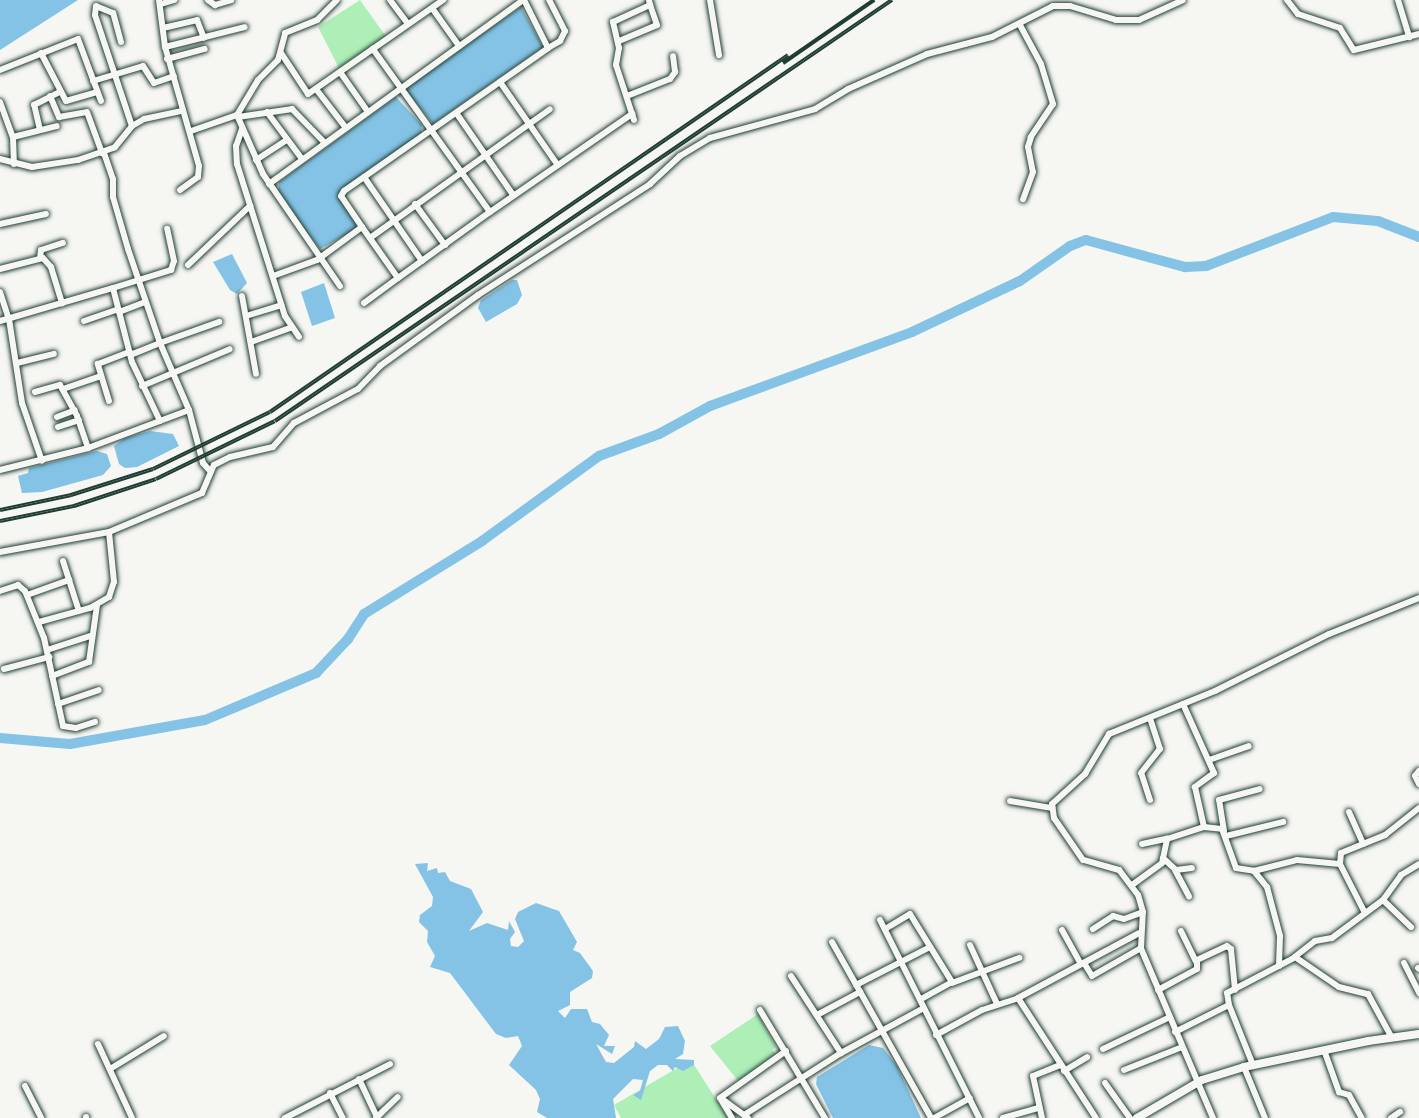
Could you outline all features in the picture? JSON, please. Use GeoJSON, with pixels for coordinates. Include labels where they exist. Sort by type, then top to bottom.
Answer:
{"type":"FeatureCollection","features":[{"type":"Feature","properties":{"kind":"main road"},"geometry":{"type":"LineString","coordinates":[[1137,1118],[1197,1083],[1244,1067],[1324,1050],[1419,1034]]}},
{"type":"Feature","properties":{"kind":"street"},"geometry":{"type":"LineString","coordinates":[[174,0],[160,2],[165,47],[200,172],[194,181],[180,190]]}},
{"type":"Feature","properties":{"kind":"street"},"geometry":{"type":"LineString","coordinates":[[208,0],[215,5],[231,0]]}},
{"type":"Feature","properties":{"kind":"street"},"geometry":{"type":"LineString","coordinates":[[237,116],[258,80],[281,53],[285,33],[317,20],[337,0]]}},
{"type":"Feature","properties":{"kind":"street"},"geometry":{"type":"LineString","coordinates":[[390,0],[408,24]]}},
{"type":"Feature","properties":{"kind":"street"},"geometry":{"type":"LineString","coordinates":[[281,53],[304,92],[308,94],[444,0]]}},
{"type":"Feature","properties":{"kind":"street"},"geometry":{"type":"LineString","coordinates":[[269,184],[524,0],[548,48]]}},
{"type":"Feature","properties":{"kind":"street"},"geometry":{"type":"LineString","coordinates":[[398,278],[342,196],[364,177],[560,41],[566,31],[549,0]]}},
{"type":"Feature","properties":{"kind":"street"},"geometry":{"type":"LineString","coordinates":[[710,0],[720,55]]}},
{"type":"Feature","properties":{"kind":"street"},"geometry":{"type":"LineString","coordinates":[[0,552],[109,532],[202,493],[209,470],[230,457],[273,447],[294,423],[358,390],[380,366],[478,296],[650,184],[680,156],[710,138],[815,109],[848,89],[927,54],[979,42],[1020,25],[1052,3],[1116,20],[1139,20],[1183,0]]}},
{"type":"Feature","properties":{"kind":"street"},"geometry":{"type":"LineString","coordinates":[[1287,0],[1298,14],[1340,28],[1354,50],[1419,34]]}},
{"type":"Feature","properties":{"kind":"street"},"geometry":{"type":"LineString","coordinates":[[1398,0],[1409,37]]}},
{"type":"Feature","properties":{"kind":"street"},"geometry":{"type":"LineString","coordinates":[[364,303],[557,164],[633,117],[616,65],[619,40],[613,20],[650,2],[657,25],[619,40]]}},
{"type":"Feature","properties":{"kind":"street"},"geometry":{"type":"LineString","coordinates":[[122,42],[113,13],[96,6],[114,74],[132,126]]}},
{"type":"Feature","properties":{"kind":"street"},"geometry":{"type":"LineString","coordinates":[[432,8],[459,46]]}},
{"type":"Feature","properties":{"kind":"street"},"geometry":{"type":"LineString","coordinates":[[163,28],[197,20],[204,38]]}},
{"type":"Feature","properties":{"kind":"street"},"geometry":{"type":"LineString","coordinates":[[1020,25],[1043,70],[1053,104],[1031,136],[1028,147],[1033,172],[1023,199]]}},
{"type":"Feature","properties":{"kind":"street"},"geometry":{"type":"LineString","coordinates":[[165,47],[245,27]]}},
{"type":"Feature","properties":{"kind":"street"},"geometry":{"type":"LineString","coordinates":[[0,70],[78,39],[101,101]]}},
{"type":"Feature","properties":{"kind":"street"},"geometry":{"type":"LineString","coordinates":[[168,59],[205,49]]}},
{"type":"Feature","properties":{"kind":"street"},"geometry":{"type":"LineString","coordinates":[[373,49],[490,212]]}},
{"type":"Feature","properties":{"kind":"street"},"geometry":{"type":"LineString","coordinates":[[41,53],[60,92],[68,102],[97,92]]}},
{"type":"Feature","properties":{"kind":"street"},"geometry":{"type":"LineString","coordinates":[[627,96],[670,79],[675,72],[672,56]]}},
{"type":"Feature","properties":{"kind":"street"},"geometry":{"type":"LineString","coordinates":[[93,81],[146,66],[154,83],[174,76]]}},
{"type":"Feature","properties":{"kind":"street"},"geometry":{"type":"LineString","coordinates":[[340,72],[368,112]]}},
{"type":"Feature","properties":{"kind":"street"},"geometry":{"type":"LineString","coordinates":[[500,82],[557,164]]}},
{"type":"Feature","properties":{"kind":"street"},"geometry":{"type":"LineString","coordinates":[[316,89],[346,128]]}},
{"type":"Feature","properties":{"kind":"street"},"geometry":{"type":"LineString","coordinates":[[40,130],[34,105],[60,92]]}},
{"type":"Feature","properties":{"kind":"street"},"geometry":{"type":"LineString","coordinates":[[50,96],[58,117],[87,111],[103,153],[137,280],[171,373],[189,410],[203,463],[209,470]]}},
{"type":"Feature","properties":{"kind":"street"},"geometry":{"type":"LineString","coordinates":[[0,102],[13,137],[14,164]]}},
{"type":"Feature","properties":{"kind":"street"},"geometry":{"type":"LineString","coordinates":[[190,131],[237,116],[287,109],[298,112],[325,142]]}},
{"type":"Feature","properties":{"kind":"street"},"geometry":{"type":"LineString","coordinates":[[370,238],[460,169],[550,109]]}},
{"type":"Feature","properties":{"kind":"street"},"geometry":{"type":"LineString","coordinates":[[0,159],[14,164],[45,167],[103,153],[122,141],[132,126],[144,119],[183,111]]}},
{"type":"Feature","properties":{"kind":"street"},"geometry":{"type":"LineString","coordinates":[[267,112],[302,159]]}},
{"type":"Feature","properties":{"kind":"street"},"geometry":{"type":"LineString","coordinates":[[457,114],[513,195]]}},
{"type":"Feature","properties":{"kind":"street"},"geometry":{"type":"LineString","coordinates":[[237,116],[269,184],[340,286]]}},
{"type":"Feature","properties":{"kind":"street"},"geometry":{"type":"LineString","coordinates":[[13,137],[57,126]]}},
{"type":"Feature","properties":{"kind":"street"},"geometry":{"type":"LineString","coordinates":[[242,129],[235,154],[281,305],[290,327],[299,338]]}},
{"type":"Feature","properties":{"kind":"street"},"geometry":{"type":"LineString","coordinates":[[256,160],[287,140]]}},
{"type":"Feature","properties":{"kind":"street"},"geometry":{"type":"LineString","coordinates":[[364,177],[422,261]]}},
{"type":"Feature","properties":{"kind":"street"},"geometry":{"type":"LineString","coordinates":[[416,204],[445,245]]}},
{"type":"Feature","properties":{"kind":"street"},"geometry":{"type":"LineString","coordinates":[[188,265],[250,206]]}},
{"type":"Feature","properties":{"kind":"street"},"geometry":{"type":"LineString","coordinates":[[0,224],[46,214]]}},
{"type":"Feature","properties":{"kind":"street"},"geometry":{"type":"LineString","coordinates":[[273,276],[321,257],[362,227]]}},
{"type":"Feature","properties":{"kind":"street"},"geometry":{"type":"LineString","coordinates":[[0,321],[166,273],[174,267],[167,229]]}},
{"type":"Feature","properties":{"kind":"street"},"geometry":{"type":"LineString","coordinates":[[40,258],[41,250],[63,243]]}},
{"type":"Feature","properties":{"kind":"street"},"geometry":{"type":"LineString","coordinates":[[0,268],[40,258],[49,263],[62,303]]}},
{"type":"Feature","properties":{"kind":"street"},"geometry":{"type":"LineString","coordinates":[[112,288],[130,353],[142,386],[160,421]]}},
{"type":"Feature","properties":{"kind":"street"},"geometry":{"type":"LineString","coordinates":[[0,292],[9,319],[22,403],[42,461]]}},
{"type":"Feature","properties":{"kind":"street"},"geometry":{"type":"LineString","coordinates":[[242,296],[256,374]]}},
{"type":"Feature","properties":{"kind":"street"},"geometry":{"type":"LineString","coordinates":[[84,321],[145,302]]}},
{"type":"Feature","properties":{"kind":"street"},"geometry":{"type":"LineString","coordinates":[[246,316],[281,305]]}},
{"type":"Feature","properties":{"kind":"street"},"geometry":{"type":"LineString","coordinates":[[110,401],[100,376],[100,361],[219,322]]}},
{"type":"Feature","properties":{"kind":"street"},"geometry":{"type":"LineString","coordinates":[[251,342],[290,327]]}},
{"type":"Feature","properties":{"kind":"street"},"geometry":{"type":"LineString","coordinates":[[142,386],[230,349]]}},
{"type":"Feature","properties":{"kind":"street"},"geometry":{"type":"LineString","coordinates":[[17,363],[54,354]]}},
{"type":"Feature","properties":{"kind":"street"},"geometry":{"type":"LineString","coordinates":[[63,389],[100,376]]}},
{"type":"Feature","properties":{"kind":"street"},"geometry":{"type":"LineString","coordinates":[[35,392],[54,384],[63,389],[75,410],[88,448]]}},
{"type":"Feature","properties":{"kind":"street"},"geometry":{"type":"LineString","coordinates":[[57,417],[75,410]]}},
{"type":"Feature","properties":{"kind":"street"},"geometry":{"type":"LineString","coordinates":[[0,470],[88,448],[189,410]]}},
{"type":"Feature","properties":{"kind":"street"},"geometry":{"type":"LineString","coordinates":[[58,427],[79,420]]}},
{"type":"Feature","properties":{"kind":"street"},"geometry":{"type":"LineString","coordinates":[[39,622],[97,605],[113,590],[109,532]]}},
{"type":"Feature","properties":{"kind":"street"},"geometry":{"type":"LineString","coordinates":[[63,561],[79,611]]}},
{"type":"Feature","properties":{"kind":"street"},"geometry":{"type":"LineString","coordinates":[[27,595],[69,579]]}},
{"type":"Feature","properties":{"kind":"street"},"geometry":{"type":"LineString","coordinates":[[0,591],[18,585],[27,595],[39,622],[48,653],[65,727],[95,722]]}},
{"type":"Feature","properties":{"kind":"street"},"geometry":{"type":"LineString","coordinates":[[1052,808],[1085,774],[1106,737],[1183,704],[1329,634],[1419,598]]}},
{"type":"Feature","properties":{"kind":"street"},"geometry":{"type":"LineString","coordinates":[[52,676],[86,665],[97,605]]}},
{"type":"Feature","properties":{"kind":"street"},"geometry":{"type":"LineString","coordinates":[[4,669],[90,636]]}},
{"type":"Feature","properties":{"kind":"street"},"geometry":{"type":"LineString","coordinates":[[58,704],[99,690]]}},
{"type":"Feature","properties":{"kind":"street"},"geometry":{"type":"LineString","coordinates":[[1183,704],[1209,760],[1213,775],[1195,788],[1204,827]]}},
{"type":"Feature","properties":{"kind":"street"},"geometry":{"type":"LineString","coordinates":[[1150,719],[1160,749],[1141,773],[1150,800]]}},
{"type":"Feature","properties":{"kind":"street"},"geometry":{"type":"LineString","coordinates":[[1209,760],[1249,746]]}},
{"type":"Feature","properties":{"kind":"street"},"geometry":{"type":"LineString","coordinates":[[1419,771],[1414,776],[1419,784]]}},
{"type":"Feature","properties":{"kind":"street"},"geometry":{"type":"LineString","coordinates":[[1260,789],[1219,800],[1225,833],[1236,868],[1254,871],[1297,861],[1340,864]]}},
{"type":"Feature","properties":{"kind":"street"},"geometry":{"type":"LineString","coordinates":[[1010,801],[1052,808]]}},
{"type":"Feature","properties":{"kind":"street"},"geometry":{"type":"LineString","coordinates":[[1052,808],[1054,818],[1085,862],[1119,870],[1132,885],[1143,912],[1139,933],[1141,948],[1210,1117]]}},
{"type":"Feature","properties":{"kind":"street"},"geometry":{"type":"LineString","coordinates":[[1365,913],[1340,864],[1341,853],[1385,835],[1419,808]]}},
{"type":"Feature","properties":{"kind":"street"},"geometry":{"type":"LineString","coordinates":[[1349,812],[1363,844]]}},
{"type":"Feature","properties":{"kind":"street"},"geometry":{"type":"LineString","coordinates":[[1142,844],[1204,827],[1225,833],[1283,822]]}},
{"type":"Feature","properties":{"kind":"street"},"geometry":{"type":"LineString","coordinates":[[1132,885],[1163,858],[1167,839]]}},
{"type":"Feature","properties":{"kind":"street"},"geometry":{"type":"LineString","coordinates":[[1163,858],[1174,870],[1189,896]]}},
{"type":"Feature","properties":{"kind":"street"},"geometry":{"type":"LineString","coordinates":[[1253,1065],[1229,1005],[1227,994],[1295,957],[1316,941],[1332,938],[1383,900],[1401,875],[1419,864]]}},
{"type":"Feature","properties":{"kind":"street"},"geometry":{"type":"LineString","coordinates":[[1174,870],[1192,868]]}},
{"type":"Feature","properties":{"kind":"street"},"geometry":{"type":"LineString","coordinates":[[1254,871],[1267,887],[1280,932],[1279,966]]}},
{"type":"Feature","properties":{"kind":"street"},"geometry":{"type":"LineString","coordinates":[[1383,900],[1412,927]]}},
{"type":"Feature","properties":{"kind":"street"},"geometry":{"type":"LineString","coordinates":[[1093,929],[1113,916],[1124,920],[1143,912]]}},
{"type":"Feature","properties":{"kind":"street"},"geometry":{"type":"LineString","coordinates":[[885,929],[910,914],[952,983]]}},
{"type":"Feature","properties":{"kind":"street"},"geometry":{"type":"LineString","coordinates":[[880,920],[979,1118]]}},
{"type":"Feature","properties":{"kind":"street"},"geometry":{"type":"LineString","coordinates":[[1062,930],[1082,964],[1092,976],[1141,948]]}},
{"type":"Feature","properties":{"kind":"street"},"geometry":{"type":"LineString","coordinates":[[1158,990],[1197,969],[1181,931]]}},
{"type":"Feature","properties":{"kind":"street"},"geometry":{"type":"LineString","coordinates":[[936,1035],[997,1004],[1018,998],[1139,933]]}},
{"type":"Feature","properties":{"kind":"street"},"geometry":{"type":"LineString","coordinates":[[832,942],[933,1118],[970,1098]]}},
{"type":"Feature","properties":{"kind":"street"},"geometry":{"type":"LineString","coordinates":[[970,945],[997,1004]]}},
{"type":"Feature","properties":{"kind":"street"},"geometry":{"type":"LineString","coordinates":[[1196,962],[1229,946],[1235,990]]}},
{"type":"Feature","properties":{"kind":"street"},"geometry":{"type":"LineString","coordinates":[[856,985],[930,947]]}},
{"type":"Feature","properties":{"kind":"street"},"geometry":{"type":"LineString","coordinates":[[1295,957],[1334,985],[1368,994],[1392,1038]]}},
{"type":"Feature","properties":{"kind":"street"},"geometry":{"type":"LineString","coordinates":[[921,999],[952,983],[982,974],[1019,958]]}},
{"type":"Feature","properties":{"kind":"street"},"geometry":{"type":"LineString","coordinates":[[1404,963],[1419,993]]}},
{"type":"Feature","properties":{"kind":"street"},"geometry":{"type":"LineString","coordinates":[[791,976],[842,1053]]}},
{"type":"Feature","properties":{"kind":"street"},"geometry":{"type":"LineString","coordinates":[[817,1015],[860,992]]}},
{"type":"Feature","properties":{"kind":"street"},"geometry":{"type":"LineString","coordinates":[[1018,998],[1096,1118]]}},
{"type":"Feature","properties":{"kind":"street"},"geometry":{"type":"LineString","coordinates":[[1175,1032],[1229,1005]]}},
{"type":"Feature","properties":{"kind":"street"},"geometry":{"type":"LineString","coordinates":[[719,1097],[746,1116],[842,1053],[924,1008]]}},
{"type":"Feature","properties":{"kind":"street"},"geometry":{"type":"LineString","coordinates":[[760,1010],[825,1118]]}},
{"type":"Feature","properties":{"kind":"street"},"geometry":{"type":"LineString","coordinates":[[1103,1049],[1170,1017]]}},
{"type":"Feature","properties":{"kind":"street"},"geometry":{"type":"LineString","coordinates":[[110,1069],[164,1036]]}},
{"type":"Feature","properties":{"kind":"street"},"geometry":{"type":"LineString","coordinates":[[98,1044],[132,1118]]}},
{"type":"Feature","properties":{"kind":"street"},"geometry":{"type":"LineString","coordinates":[[1124,1070],[1182,1047]]}},
{"type":"Feature","properties":{"kind":"street"},"geometry":{"type":"LineString","coordinates":[[1324,1050],[1339,1092],[1349,1095],[1360,1117]]}},
{"type":"Feature","properties":{"kind":"street"},"geometry":{"type":"LineString","coordinates":[[719,1097],[786,1051]]}},
{"type":"Feature","properties":{"kind":"street"},"geometry":{"type":"LineString","coordinates":[[1042,1118],[1033,1076],[1062,1068],[1087,1057]]}},
{"type":"Feature","properties":{"kind":"street"},"geometry":{"type":"LineString","coordinates":[[285,1118],[390,1064]]}},
{"type":"Feature","properties":{"kind":"street"},"geometry":{"type":"LineString","coordinates":[[1244,1067],[1265,1118]]}},
{"type":"Feature","properties":{"kind":"street"},"geometry":{"type":"LineString","coordinates":[[359,1079],[377,1117],[398,1097]]}},
{"type":"Feature","properties":{"kind":"street"},"geometry":{"type":"LineString","coordinates":[[1105,1083],[1130,1118]]}},
{"type":"Feature","properties":{"kind":"street"},"geometry":{"type":"LineString","coordinates":[[25,1086],[41,1118]]}},
{"type":"Feature","properties":{"kind":"street"},"geometry":{"type":"LineString","coordinates":[[330,1093],[343,1118]]}},
{"type":"Feature","properties":{"kind":"street"},"geometry":{"type":"LineString","coordinates":[[719,1097],[732,1118]]}},
{"type":"Feature","properties":{"kind":"street"},"geometry":{"type":"LineString","coordinates":[[1003,1118],[1039,1108]]}},
{"type":"Feature","properties":{"kind":"street"},"geometry":{"type":"LineString","coordinates":[[1391,1118],[1400,1112]]}},
{"type":"Feature","properties":{"kind":"green space"},"geometry":{"type":"Polygon","coordinates":[[[360,0],[387,38],[340,70],[318,27],[360,0]]]}},
{"type":"Feature","properties":{"kind":"green space"},"geometry":{"type":"Polygon","coordinates":[[[758,1014],[776,1047],[772,1050],[776,1054],[739,1082],[710,1046],[758,1014]]]}},
{"type":"Feature","properties":{"kind":"green space"},"geometry":{"type":"Polygon","coordinates":[[[691,1060],[728,1118],[621,1118],[614,1105],[691,1060]]]}},
{"type":"Feature","properties":{"kind":"water"},"geometry":{"type":"Polygon","coordinates":[[[0,0],[78,0],[0,50],[0,0]]]}},
{"type":"Feature","properties":{"kind":"water"},"geometry":{"type":"Polygon","coordinates":[[[521,7],[543,47],[433,124],[406,90],[410,84],[521,7]]]}},
{"type":"Feature","properties":{"kind":"water"},"geometry":{"type":"Polygon","coordinates":[[[396,97],[422,125],[421,135],[339,196],[357,221],[356,229],[320,249],[278,194],[279,182],[396,97]]]}},
{"type":"Feature","properties":{"kind":"water"},"geometry":{"type":"Polygon","coordinates":[[[232,254],[247,283],[237,294],[230,290],[213,262],[232,254]]]}},
{"type":"Feature","properties":{"kind":"water"},"geometry":{"type":"Polygon","coordinates":[[[512,280],[517,280],[522,295],[517,304],[486,322],[478,308],[481,300],[512,280]]]}},
{"type":"Feature","properties":{"kind":"water"},"geometry":{"type":"Polygon","coordinates":[[[324,283],[335,318],[312,326],[301,292],[324,283]]]}},
{"type":"Feature","properties":{"kind":"water"},"geometry":{"type":"Polygon","coordinates":[[[150,431],[173,434],[179,446],[137,467],[125,468],[119,464],[114,446],[125,438],[150,431]]]}},
{"type":"Feature","properties":{"kind":"water"},"geometry":{"type":"Polygon","coordinates":[[[97,451],[107,454],[111,466],[103,475],[42,492],[22,493],[18,476],[28,473],[29,468],[97,451]]]}},
{"type":"Feature","properties":{"kind":"water"},"geometry":{"type":"Polygon","coordinates":[[[428,863],[427,871],[437,868],[438,873],[445,872],[450,881],[471,889],[483,912],[469,931],[487,923],[508,930],[509,921],[515,932],[510,939],[511,946],[518,947],[524,941],[515,919],[518,912],[536,903],[559,911],[577,942],[573,950],[580,953],[593,971],[592,978],[570,992],[570,1005],[558,1011],[565,1018],[571,1009],[587,1009],[592,1022],[600,1024],[609,1035],[604,1046],[615,1046],[612,1054],[596,1044],[606,1062],[614,1063],[634,1047],[635,1041],[646,1049],[659,1039],[665,1027],[678,1026],[685,1041],[683,1054],[675,1059],[694,1060],[694,1065],[683,1071],[675,1067],[673,1071],[667,1065],[658,1065],[650,1071],[641,1100],[633,1095],[640,1091],[643,1080],[633,1079],[613,1099],[616,1118],[547,1118],[537,1112],[540,1099],[536,1090],[509,1065],[522,1046],[518,1036],[506,1038],[496,1034],[450,973],[430,967],[435,956],[427,942],[428,931],[419,922],[420,915],[432,906],[433,897],[415,864],[428,863]]]}},
{"type":"Feature","properties":{"kind":"water"},"geometry":{"type":"Polygon","coordinates":[[[869,1045],[883,1048],[897,1066],[921,1118],[833,1118],[816,1084],[817,1077],[869,1045]]]}},
{"type":"Feature","properties":{"kind":"waterway"},"geometry":{"type":"LineString","coordinates":[[0,738],[70,744],[205,720],[316,673],[348,639],[364,614],[482,541],[599,456],[659,434],[710,406],[912,332],[1020,281],[1070,246],[1086,240],[1185,267],[1206,266],[1333,217],[1378,221],[1419,237]]}},
{"type":"Feature","properties":{"kind":"railway"},"geometry":{"type":"LineString","coordinates":[[783,63],[874,0]]}},
{"type":"Feature","properties":{"kind":"railway"},"geometry":{"type":"LineString","coordinates":[[0,521],[74,506],[156,479],[275,421],[892,0]]}},
{"type":"Feature","properties":{"kind":"railway"},"geometry":{"type":"LineString","coordinates":[[0,510],[71,495],[153,469],[270,412],[788,55]]}}]}
